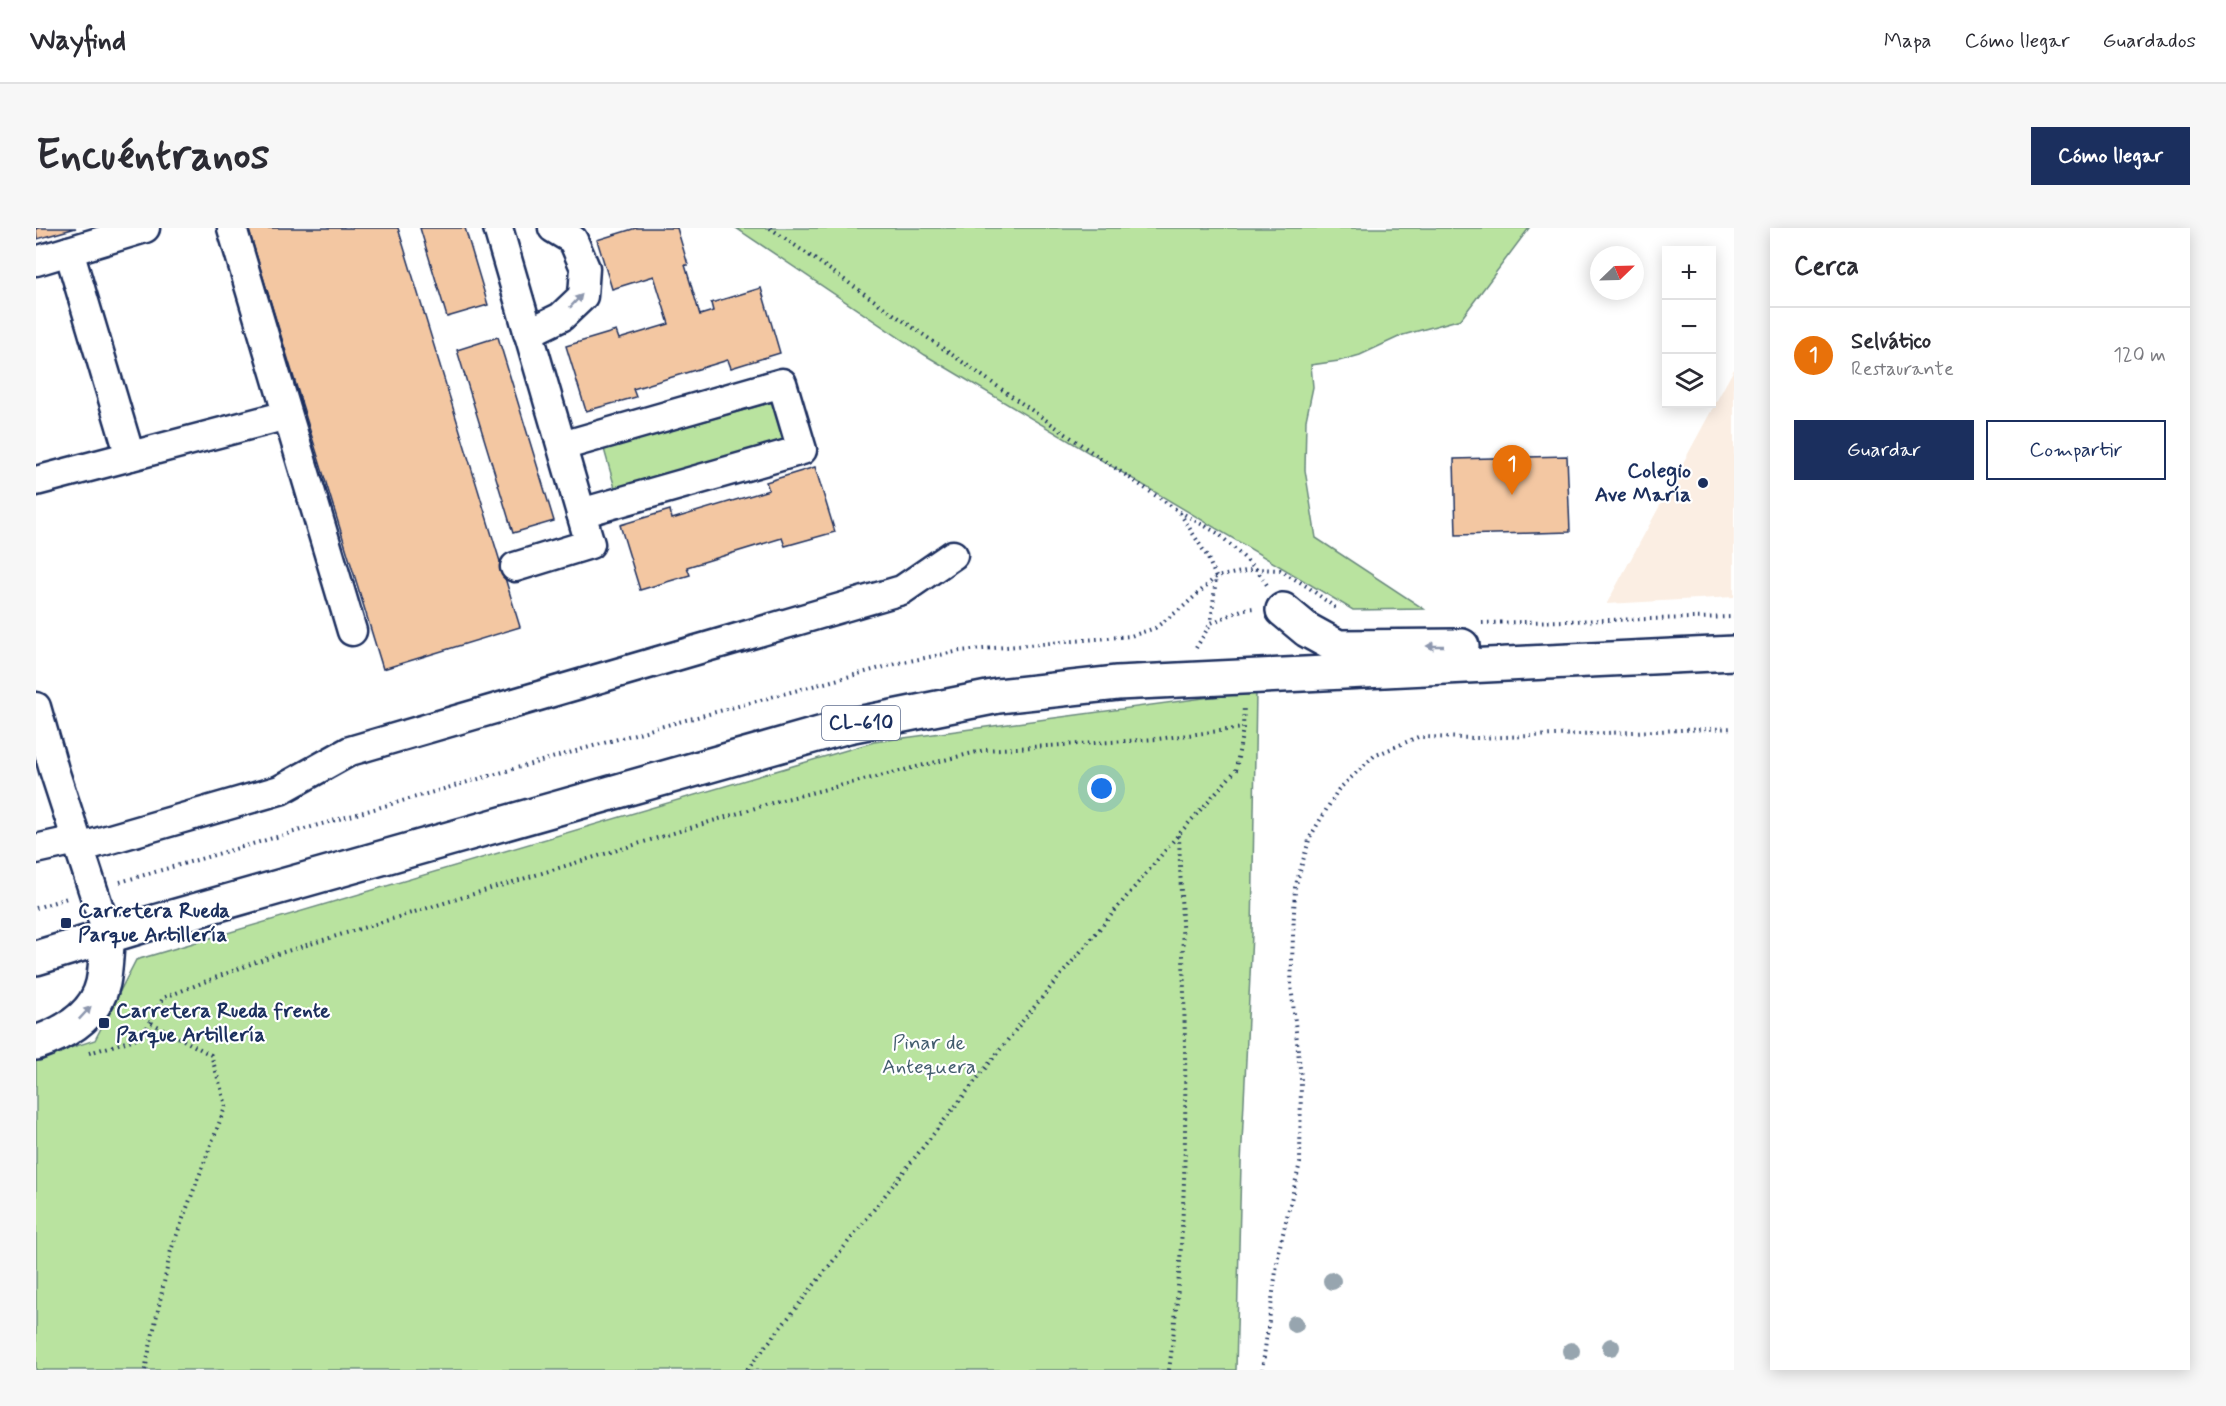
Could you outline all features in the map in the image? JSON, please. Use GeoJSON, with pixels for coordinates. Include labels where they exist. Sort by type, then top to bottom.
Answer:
{"type":"FeatureCollection","features":[{"type":"Feature","properties":{"kind":"main road"},"geometry":{"type":"LineString","coordinates":[[1283,610],[1307,630],[1338,647],[1456,646],[1640,658]]}},
{"type":"Feature","properties":{"kind":"main road","name":"CL-610"},"geometry":{"type":"LineString","coordinates":[[36,958],[848,726],[998,696],[1117,683],[1734,654]]}},
{"type":"Feature","properties":{"kind":"main road"},"geometry":{"type":"LineString","coordinates":[[36,1043],[68,1029],[89,1012],[103,985],[108,936]]}},
{"type":"Feature","properties":{"kind":"lane"},"geometry":{"type":"LineString","coordinates":[[36,261],[145,228]]}},
{"type":"Feature","properties":{"kind":"lane"},"geometry":{"type":"LineString","coordinates":[[232,228],[352,631]]}},
{"type":"Feature","properties":{"kind":"lane"},"geometry":{"type":"LineString","coordinates":[[498,228],[590,544],[515,567]]}},
{"type":"Feature","properties":{"kind":"lane"},"geometry":{"type":"LineString","coordinates":[[528,333],[561,317],[583,296],[585,268],[573,240],[553,228]]}},
{"type":"Feature","properties":{"kind":"lane"},"geometry":{"type":"LineString","coordinates":[[69,251],[130,456]]}},
{"type":"Feature","properties":{"kind":"lane"},"geometry":{"type":"LineString","coordinates":[[562,446],[782,383],[802,450],[581,513]]}},
{"type":"Feature","properties":{"kind":"lane"},"geometry":{"type":"LineString","coordinates":[[36,481],[287,415]]}},
{"type":"Feature","properties":{"kind":"lane"},"geometry":{"type":"LineString","coordinates":[[36,849],[78,844],[280,789],[350,751],[902,590],[953,555]]}},
{"type":"Feature","properties":{"kind":"lane"},"geometry":{"type":"LineString","coordinates":[[36,707],[108,936]]}},
{"type":"Feature","properties":{"kind":"path"},"geometry":{"type":"LineString","coordinates":[[770,228],[1180,512],[1220,534],[1257,568],[1283,610]]}},
{"type":"Feature","properties":{"kind":"path"},"geometry":{"type":"LineString","coordinates":[[1180,512],[1207,556],[1216,577],[1211,623],[1196,648],[1191,662],[1191,680]]}},
{"type":"Feature","properties":{"kind":"path"},"geometry":{"type":"LineString","coordinates":[[1211,623],[1244,609],[1263,607],[1283,610]]}},
{"type":"Feature","properties":{"kind":"path"},"geometry":{"type":"LineString","coordinates":[[747,1370],[1025,1017],[1236,770],[1244,728],[1244,677]]}},
{"type":"Feature","properties":{"kind":"path"},"geometry":{"type":"LineString","coordinates":[[84,1055],[142,1037],[163,998],[273,955],[778,801],[984,750],[1157,739],[1244,728]]}},
{"type":"Feature","properties":{"kind":"path"},"geometry":{"type":"LineString","coordinates":[[1262,1370],[1279,1250],[1300,1163],[1301,1078],[1291,985],[1295,888],[1310,837],[1338,790],[1374,756],[1418,737],[1478,738],[1734,728]]}},
{"type":"Feature","properties":{"kind":"path"},"geometry":{"type":"LineString","coordinates":[[1169,1370],[1176,1319],[1185,1126],[1186,1042],[1179,834]]}},
{"type":"Feature","properties":{"kind":"path"},"geometry":{"type":"LineString","coordinates":[[145,1370],[171,1250],[226,1105],[211,1055],[150,1022]]}},
{"type":"Feature","properties":{"kind":"shaded area","name":"Colegio Ave María"},"geometry":{"type":"Polygon","coordinates":[[[1734,369],[1734,597],[1607,604],[1713,408],[1716,408],[1716,402],[1734,369]]]}},
{"type":"Feature","properties":{"kind":"green space"},"geometry":{"type":"Polygon","coordinates":[[[736,228],[1529,228],[1461,319],[1403,335],[1360,355],[1311,365],[1313,387],[1306,420],[1305,470],[1316,538],[1424,609],[1353,610],[925,355],[736,228]]]}},
{"type":"Feature","properties":{"kind":"green space"},"geometry":{"type":"Polygon","coordinates":[[[777,401],[788,440],[615,488],[604,449],[777,401]]]}},
{"type":"Feature","properties":{"kind":"green space","name":"Pinar de Antequera"},"geometry":{"type":"Polygon","coordinates":[[[1256,691],[1252,934],[1241,1164],[1236,1370],[36,1370],[36,1059],[95,1040],[136,960],[874,742],[1256,691]]]}},
{"type":"Feature","properties":{"kind":"building"},"geometry":{"type":"Polygon","coordinates":[[[36,228],[76,228],[37,239],[36,228]]]}},
{"type":"Feature","properties":{"kind":"building"},"geometry":{"type":"Polygon","coordinates":[[[248,228],[398,228],[520,627],[383,669],[248,228]]]}},
{"type":"Feature","properties":{"kind":"building"},"geometry":{"type":"Polygon","coordinates":[[[420,228],[465,228],[488,305],[447,317],[420,228]]]}},
{"type":"Feature","properties":{"kind":"building"},"geometry":{"type":"Polygon","coordinates":[[[636,228],[677,228],[700,315],[713,311],[711,303],[761,288],[780,353],[731,368],[728,360],[633,389],[636,397],[586,411],[566,346],[616,331],[619,339],[669,324],[654,276],[612,289],[597,240],[636,228]]]}},
{"type":"Feature","properties":{"kind":"building"},"geometry":{"type":"Polygon","coordinates":[[[498,337],[554,521],[513,533],[457,350],[498,337]]]}},
{"type":"Feature","properties":{"kind":"building"},"geometry":{"type":"Polygon","coordinates":[[[1567,456],[1570,532],[1456,535],[1454,459],[1567,456]]]}},
{"type":"Feature","properties":{"kind":"building"},"geometry":{"type":"Polygon","coordinates":[[[815,467],[835,532],[785,546],[782,538],[687,567],[690,575],[640,590],[620,525],[670,510],[672,519],[769,490],[766,482],[815,467]]]}},
{"type":"Feature","properties":{"kind":"place","name":"Colegio Ave María"},"geometry":{"type":"Point","coordinates":[1703,483]}},
{"type":"Feature","properties":{"kind":"place","name":"Selvático"},"geometry":{"type":"Point","coordinates":[1512,495]}},
{"type":"Feature","properties":{"kind":"place","name":"Carretera Rueda Parque Artillería"},"geometry":{"type":"Point","coordinates":[66,923]}},
{"type":"Feature","properties":{"kind":"place","name":"Carretera Rueda frente Parque Artillería"},"geometry":{"type":"Point","coordinates":[104,1023]}}]}
